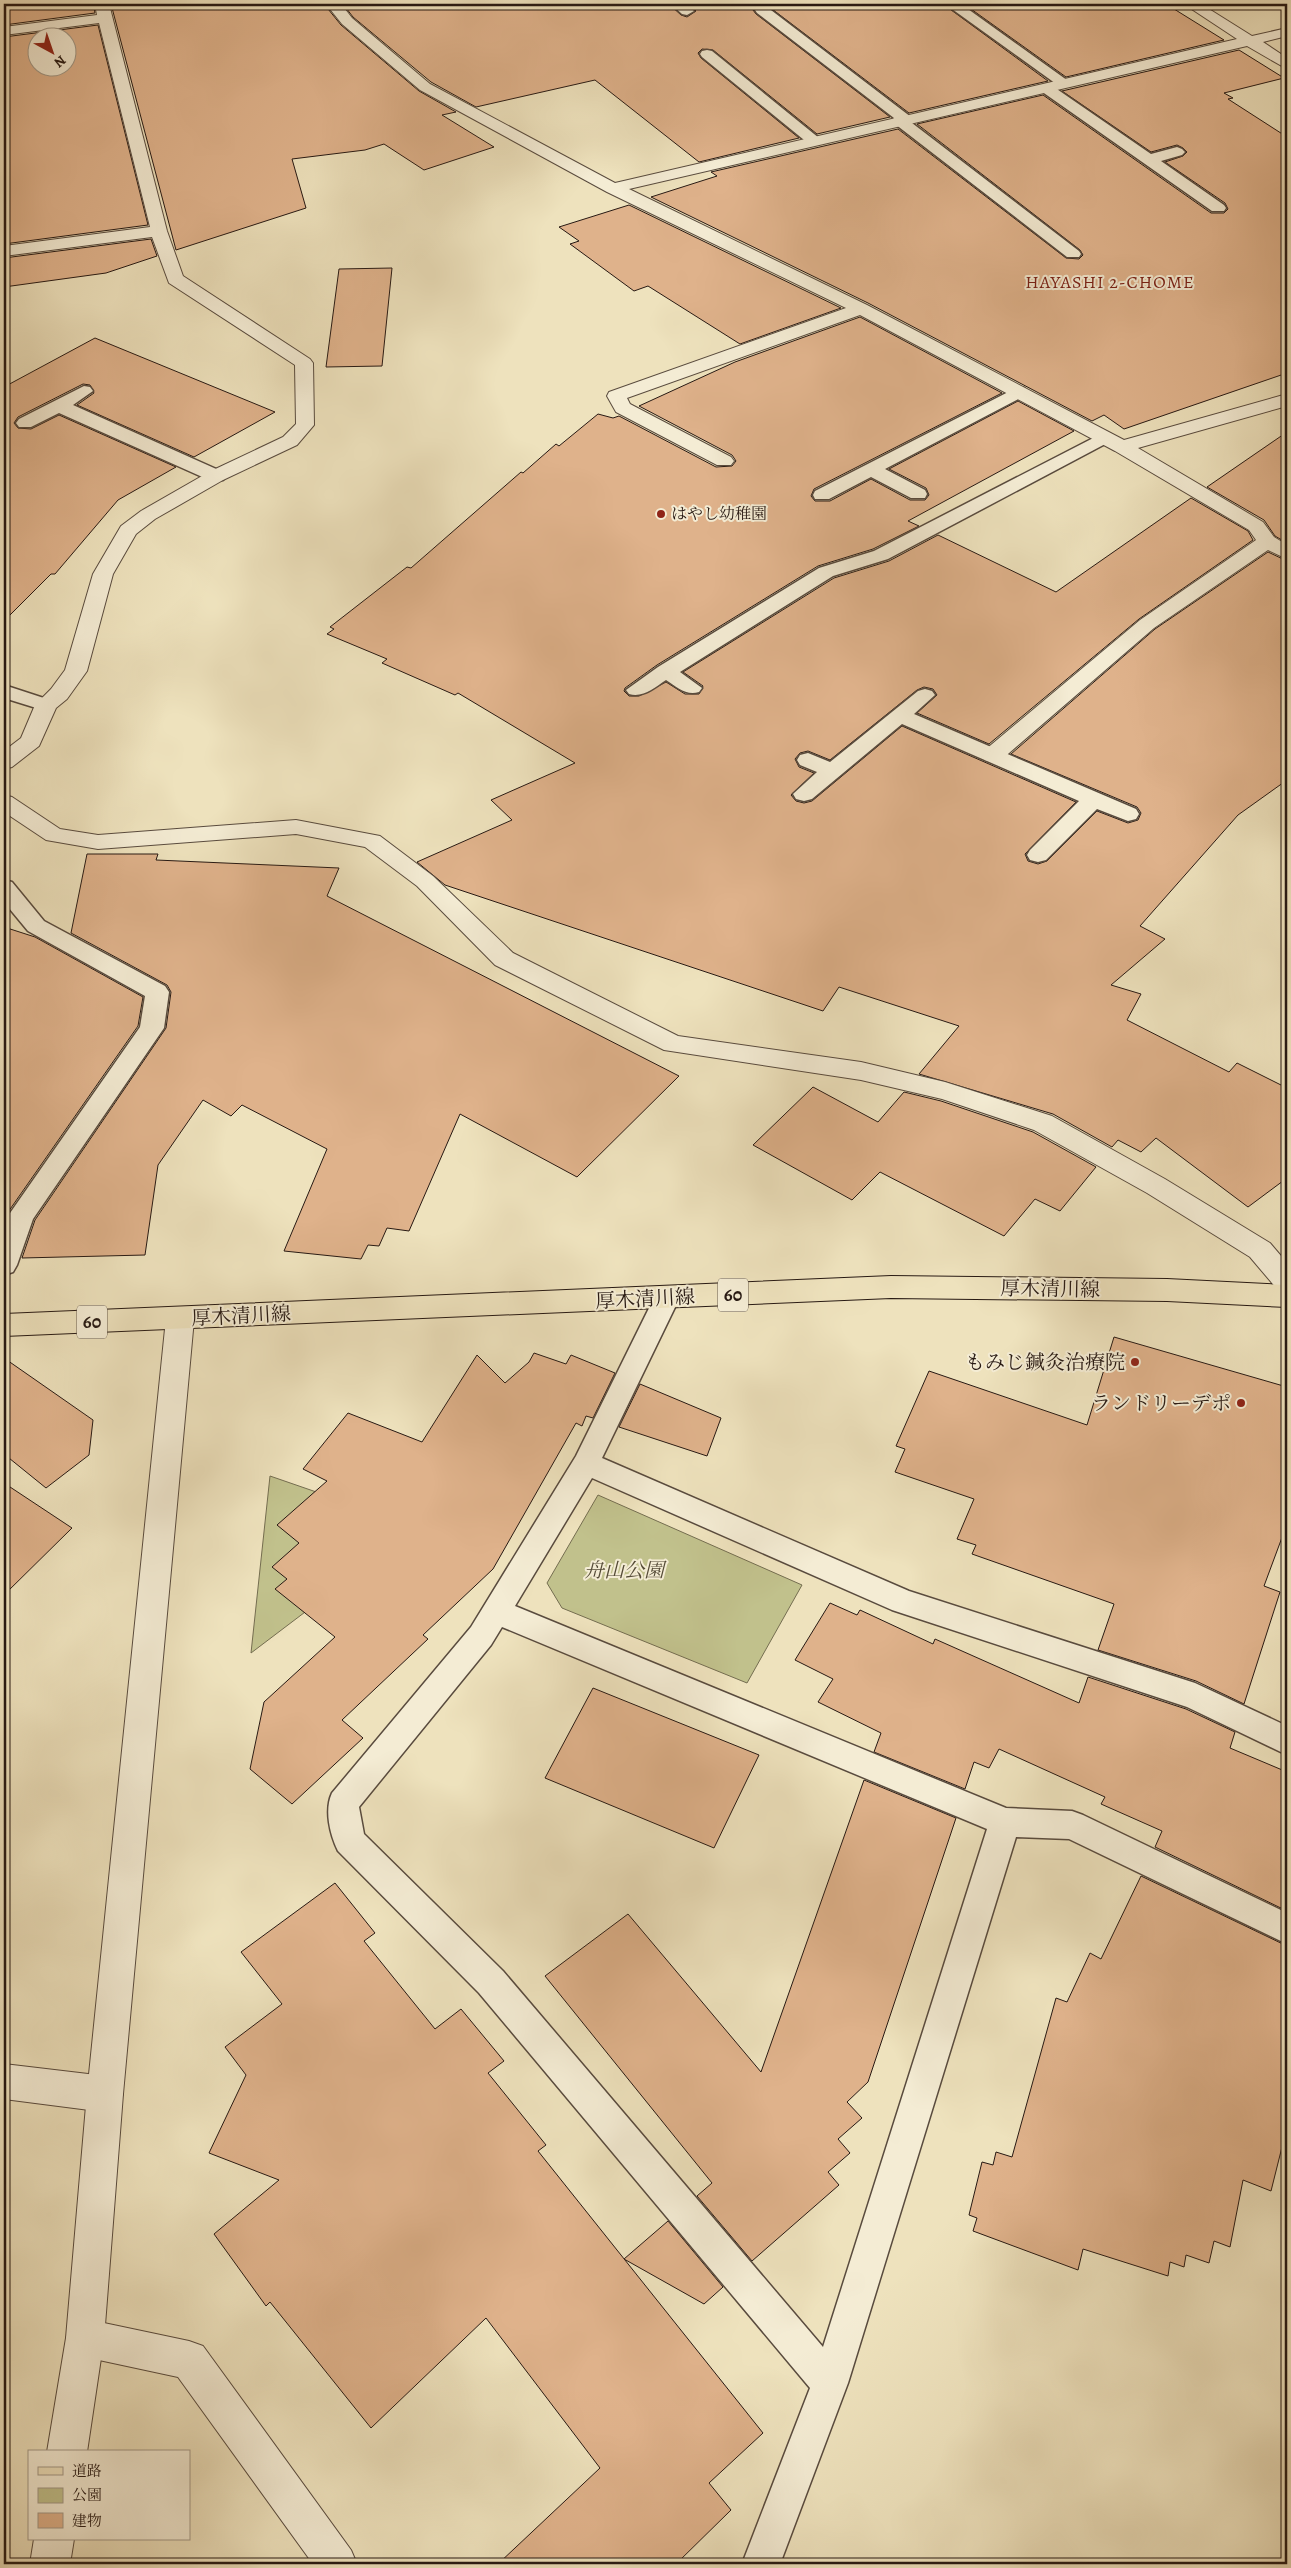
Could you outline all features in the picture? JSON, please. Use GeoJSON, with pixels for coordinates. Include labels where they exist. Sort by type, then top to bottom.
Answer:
{"type":"FeatureCollection","features":[{"type":"Feature","properties":{"kind":"main road","name":"厚木清川線"},"geometry":{"type":"LineString","coordinates":[[4,1325],[666,1299],[891,1287],[1167,1290],[1287,1296]]}},
{"type":"Feature","properties":{"kind":"street"},"geometry":{"type":"LineString","coordinates":[[332,4],[347,21],[425,86],[613,188],[861,309],[1122,447],[1256,526],[1267,541],[1287,553]]}},
{"type":"Feature","properties":{"kind":"street"},"geometry":{"type":"LineString","coordinates":[[1192,4],[1287,64]]}},
{"type":"Feature","properties":{"kind":"street"},"geometry":{"type":"LineString","coordinates":[[4,31],[104,11],[159,231],[175,279],[304,363],[305,426],[290,441],[216,476],[148,515],[128,530],[103,574],[76,671],[59,694],[46,706],[30,741],[4,762]]}},
{"type":"Feature","properties":{"kind":"street"},"geometry":{"type":"LineString","coordinates":[[613,188],[1287,32]]}},
{"type":"Feature","properties":{"kind":"street"},"geometry":{"type":"LineString","coordinates":[[4,251],[159,231]]}},
{"type":"Feature","properties":{"kind":"street"},"geometry":{"type":"LineString","coordinates":[[724,461],[623,408],[616,396],[861,309]]}},
{"type":"Feature","properties":{"kind":"street"},"geometry":{"type":"LineString","coordinates":[[1122,447],[1287,400]]}},
{"type":"Feature","properties":{"kind":"street"},"geometry":{"type":"LineString","coordinates":[[993,755],[1147,624],[1267,541]]}},
{"type":"Feature","properties":{"kind":"street"},"geometry":{"type":"LineString","coordinates":[[4,802],[54,835],[98,842],[296,827],[372,841],[425,881],[504,959],[673,1044],[861,1071],[945,1091],[1043,1123],[1156,1186],[1260,1250],[1287,1282]]}},
{"type":"Feature","properties":{"kind":"street"},"geometry":{"type":"LineString","coordinates":[[68,2450],[85,2338],[105,2094],[180,1319]]}},
{"type":"Feature","properties":{"kind":"street"},"geometry":{"type":"LineString","coordinates":[[4,2081],[105,2094]]}},
{"type":"Feature","properties":{"kind":"street"},"geometry":{"type":"LineString","coordinates":[[85,2338],[190,2360],[338,2564]]}},
{"type":"Feature","properties":{"kind":"street"},"geometry":{"type":"LineString","coordinates":[[50,2564],[54,2540]]}},
{"type":"Feature","properties":{"kind":"lane"},"geometry":{"type":"LineString","coordinates":[[952,4],[1064,84]]}},
{"type":"Feature","properties":{"kind":"lane"},"geometry":{"type":"LineString","coordinates":[[762,10],[1072,254]]}},
{"type":"Feature","properties":{"kind":"lane"},"geometry":{"type":"LineString","coordinates":[[784,27],[801,23]]}},
{"type":"Feature","properties":{"kind":"lane"},"geometry":{"type":"LineString","coordinates":[[707,54],[814,142]]}},
{"type":"Feature","properties":{"kind":"lane"},"geometry":{"type":"LineString","coordinates":[[1046,88],[1218,208]]}},
{"type":"Feature","properties":{"kind":"lane"},"geometry":{"type":"LineString","coordinates":[[1149,160],[1177,152]]}},
{"type":"Feature","properties":{"kind":"lane"},"geometry":{"type":"LineString","coordinates":[[1177,196],[1194,191]]}},
{"type":"Feature","properties":{"kind":"lane"},"geometry":{"type":"LineString","coordinates":[[25,423],[84,391]]}},
{"type":"Feature","properties":{"kind":"lane"},"geometry":{"type":"LineString","coordinates":[[822,495],[1018,392]]}},
{"type":"Feature","properties":{"kind":"lane"},"geometry":{"type":"LineString","coordinates":[[59,406],[216,476]]}},
{"type":"Feature","properties":{"kind":"lane"},"geometry":{"type":"LineString","coordinates":[[636,690],[826,572],[881,555],[1103,438]]}},
{"type":"Feature","properties":{"kind":"lane"},"geometry":{"type":"LineString","coordinates":[[870,469],[918,494]]}},
{"type":"Feature","properties":{"kind":"lane"},"geometry":{"type":"LineString","coordinates":[[665,672],[692,688]]}},
{"type":"Feature","properties":{"kind":"lane"},"geometry":{"type":"LineString","coordinates":[[4,691],[46,706]]}},
{"type":"Feature","properties":{"kind":"lane"},"geometry":{"type":"LineString","coordinates":[[804,794],[901,716],[924,694]]}},
{"type":"Feature","properties":{"kind":"lane"},"geometry":{"type":"LineString","coordinates":[[901,716],[1128,814]]}},
{"type":"Feature","properties":{"kind":"lane"},"geometry":{"type":"LineString","coordinates":[[808,760],[833,771]]}},
{"type":"Feature","properties":{"kind":"lane"},"geometry":{"type":"LineString","coordinates":[[1038,855],[1093,800]]}},
{"type":"Feature","properties":{"kind":"lane"},"geometry":{"type":"LineString","coordinates":[[4,887],[36,926],[157,992],[152,1028],[21,1216],[4,1265]]}},
{"type":"Feature","properties":{"kind":"lane"},"geometry":{"type":"LineString","coordinates":[[666,1299],[586,1463],[497,1612],[480,1636],[343,1803],[349,1841],[491,1982],[830,2383]]}},
{"type":"Feature","properties":{"kind":"lane"},"geometry":{"type":"LineString","coordinates":[[586,1463],[902,1601],[1195,1696],[1287,1741]]}},
{"type":"Feature","properties":{"kind":"lane"},"geometry":{"type":"LineString","coordinates":[[497,1612],[1005,1822],[1072,1825],[1287,1929]]}},
{"type":"Feature","properties":{"kind":"lane"},"geometry":{"type":"LineString","coordinates":[[760,2564],[830,2383],[1005,1822]]}},
{"type":"Feature","properties":{"kind":"green space"},"geometry":{"type":"Polygon","coordinates":[[[270,1476],[406,1523],[350,1578],[251,1653],[270,1476]]]}},
{"type":"Feature","properties":{"kind":"green space","name":"舟山公園"},"geometry":{"type":"Polygon","coordinates":[[[598,1495],[802,1585],[747,1683],[562,1608],[547,1583],[598,1495]]]}},
{"type":"Feature","properties":{"kind":"building"},"geometry":{"type":"Polygon","coordinates":[[[4,4],[93,4],[95,13],[4,25],[4,4]]]}},
{"type":"Feature","properties":{"kind":"building"},"geometry":{"type":"Polygon","coordinates":[[[111,4],[324,4],[341,25],[419,91],[456,112],[442,115],[494,147],[424,170],[384,144],[365,150],[292,159],[306,208],[176,250],[111,4]]]}},
{"type":"Feature","properties":{"kind":"building"},"geometry":{"type":"Polygon","coordinates":[[[343,4],[669,4],[681,15],[687,17],[696,11],[689,4],[761,4],[753,10],[756,14],[890,117],[817,134],[713,50],[702,49],[698,53],[701,58],[799,138],[699,162],[595,80],[476,107],[431,82],[353,17],[343,4]]]}},
{"type":"Feature","properties":{"kind":"building"},"geometry":{"type":"Polygon","coordinates":[[[761,4],[943,4],[1048,81],[909,113],[768,6],[761,4]]]}},
{"type":"Feature","properties":{"kind":"building"},"geometry":{"type":"Polygon","coordinates":[[[964,4],[1166,4],[1224,40],[1066,77],[964,4]]]}},
{"type":"Feature","properties":{"kind":"building"},"geometry":{"type":"Polygon","coordinates":[[[98,25],[148,225],[4,244],[4,37],[28,34],[28,78],[78,78],[78,28],[74,28],[98,25]]]}},
{"type":"Feature","properties":{"kind":"building"},"geometry":{"type":"Polygon","coordinates":[[[1239,50],[1284,78],[1224,93],[1233,98],[1228,99],[1287,137],[1287,373],[1124,429],[1104,415],[1092,421],[868,303],[651,197],[717,176],[711,172],[898,129],[1066,258],[1079,259],[1083,255],[1080,250],[917,124],[1043,95],[1211,213],[1224,213],[1228,209],[1225,203],[1165,162],[1183,156],[1187,152],[1183,148],[1177,145],[1151,152],[1062,91],[1239,50]]]}},
{"type":"Feature","properties":{"kind":"building"},"geometry":{"type":"Polygon","coordinates":[[[629,205],[841,308],[740,344],[648,286],[634,291],[570,244],[579,241],[559,227],[629,205]]]}},
{"type":"Feature","properties":{"kind":"building"},"geometry":{"type":"Polygon","coordinates":[[[151,239],[157,256],[106,273],[4,287],[4,258],[151,239]]]}},
{"type":"Feature","properties":{"kind":"building"},"geometry":{"type":"Polygon","coordinates":[[[392,268],[382,366],[326,367],[339,269],[392,268]]]}},
{"type":"Feature","properties":{"kind":"building"},"geometry":{"type":"Polygon","coordinates":[[[860,317],[1002,393],[814,489],[811,496],[815,501],[830,501],[871,479],[910,500],[925,500],[929,495],[926,488],[889,469],[1018,401],[1074,431],[908,521],[919,526],[873,549],[818,566],[657,665],[625,688],[624,691],[629,696],[639,696],[666,682],[685,694],[699,694],[703,686],[683,672],[834,578],[889,561],[938,535],[1056,592],[1191,498],[1248,531],[1253,540],[1139,619],[989,744],[917,713],[937,695],[933,689],[924,687],[917,690],[830,760],[808,751],[800,753],[795,759],[799,767],[814,773],[791,795],[796,801],[804,803],[812,801],[902,726],[1076,802],[1025,854],[1028,861],[1038,864],[1047,861],[1097,811],[1128,823],[1138,820],[1141,813],[1137,807],[1011,754],[1155,629],[1268,552],[1287,561],[1287,780],[1238,815],[1140,926],[1165,939],[1111,985],[1141,994],[1127,1020],[1229,1072],[1237,1063],[1287,1088],[1287,1178],[1248,1207],[1156,1138],[1141,1152],[1118,1140],[1112,1147],[1053,1114],[919,1074],[959,1026],[839,987],[823,1011],[445,885],[417,862],[512,820],[491,800],[575,763],[458,693],[455,695],[382,663],[387,659],[327,634],[334,629],[330,627],[407,567],[411,568],[521,472],[523,473],[556,444],[559,446],[598,414],[613,418],[619,416],[716,467],[732,466],[736,461],[732,455],[639,406],[735,362],[860,317]]]}},
{"type":"Feature","properties":{"kind":"building"},"geometry":{"type":"Polygon","coordinates":[[[95,338],[275,412],[194,457],[77,405],[94,393],[90,385],[83,384],[18,417],[14,423],[18,428],[31,429],[59,415],[176,467],[118,500],[55,574],[51,574],[4,621],[4,387],[95,338]]]}},
{"type":"Feature","properties":{"kind":"building"},"geometry":{"type":"Polygon","coordinates":[[[1287,432],[1287,543],[1275,536],[1264,520],[1207,487],[1287,432]]]}},
{"type":"Feature","properties":{"kind":"building"},"geometry":{"type":"Polygon","coordinates":[[[87,854],[158,854],[156,860],[339,868],[327,896],[679,1076],[577,1177],[460,1114],[409,1231],[387,1228],[379,1246],[368,1245],[361,1259],[284,1251],[327,1149],[242,1105],[231,1116],[203,1100],[158,1165],[145,1255],[22,1258],[35,1220],[166,1028],[171,992],[167,985],[71,933],[87,854]]]}},
{"type":"Feature","properties":{"kind":"building"},"geometry":{"type":"Polygon","coordinates":[[[4,927],[35,937],[143,997],[138,1026],[6,1215],[4,1223],[4,927]]]}},
{"type":"Feature","properties":{"kind":"building"},"geometry":{"type":"Polygon","coordinates":[[[813,1087],[878,1122],[904,1092],[941,1101],[1033,1132],[1096,1167],[1060,1211],[1035,1199],[1004,1236],[880,1172],[852,1200],[753,1145],[813,1087]]]}},
{"type":"Feature","properties":{"kind":"building"},"geometry":{"type":"Polygon","coordinates":[[[1114,1337],[1287,1387],[1287,1524],[1264,1586],[1280,1592],[1244,1704],[1196,1681],[1098,1650],[1114,1604],[972,1554],[976,1545],[957,1539],[974,1499],[895,1472],[905,1449],[896,1446],[929,1371],[1087,1425],[1114,1337]]]}},
{"type":"Feature","properties":{"kind":"building"},"geometry":{"type":"Polygon","coordinates":[[[534,1353],[566,1364],[571,1355],[615,1373],[593,1418],[586,1416],[582,1426],[576,1423],[493,1569],[423,1635],[428,1639],[342,1720],[363,1738],[292,1804],[250,1769],[264,1702],[335,1637],[275,1589],[287,1579],[272,1567],[299,1543],[277,1525],[327,1481],[303,1469],[348,1413],[422,1442],[477,1355],[505,1383],[529,1362],[534,1353]]]}},
{"type":"Feature","properties":{"kind":"building"},"geometry":{"type":"Polygon","coordinates":[[[4,1358],[93,1420],[89,1455],[46,1488],[4,1454],[4,1358]]]}},
{"type":"Feature","properties":{"kind":"building"},"geometry":{"type":"Polygon","coordinates":[[[640,1384],[721,1418],[707,1456],[619,1427],[640,1384]]]}},
{"type":"Feature","properties":{"kind":"building"},"geometry":{"type":"Polygon","coordinates":[[[4,1483],[72,1528],[4,1595],[4,1483]]]}},
{"type":"Feature","properties":{"kind":"building"},"geometry":{"type":"Polygon","coordinates":[[[830,1603],[857,1615],[860,1610],[933,1644],[935,1639],[1079,1703],[1088,1677],[1186,1709],[1235,1732],[1230,1748],[1287,1772],[1287,1911],[1155,1847],[1162,1831],[1101,1804],[1105,1797],[999,1749],[989,1768],[974,1762],[965,1789],[874,1752],[881,1733],[818,1702],[833,1679],[795,1660],[830,1603]]]}},
{"type":"Feature","properties":{"kind":"building"},"geometry":{"type":"Polygon","coordinates":[[[593,1688],[759,1755],[714,1848],[545,1778],[593,1688]]]}},
{"type":"Feature","properties":{"kind":"building"},"geometry":{"type":"Polygon","coordinates":[[[864,1780],[956,1818],[868,2082],[847,2102],[862,2118],[838,2139],[850,2153],[828,2172],[839,2185],[752,2261],[697,2196],[712,2183],[545,1976],[628,1914],[761,2072],[864,1780]]]}},
{"type":"Feature","properties":{"kind":"building"},"geometry":{"type":"Polygon","coordinates":[[[1141,1876],[1287,1946],[1287,2127],[1271,2191],[1243,2180],[1230,2247],[1214,2241],[1209,2263],[1186,2255],[1184,2267],[1170,2262],[1168,2276],[1083,2249],[1078,2270],[973,2231],[977,2218],[969,2215],[982,2162],[993,2165],[996,2152],[1012,2157],[1056,1998],[1067,2002],[1090,1953],[1101,1959],[1141,1876]]]}},
{"type":"Feature","properties":{"kind":"building"},"geometry":{"type":"Polygon","coordinates":[[[335,1883],[375,1933],[364,1941],[435,2029],[461,2009],[504,2061],[488,2073],[546,2145],[538,2151],[763,2433],[709,2483],[731,2510],[676,2564],[498,2564],[600,2468],[486,2318],[371,2428],[270,2302],[266,2306],[214,2234],[279,2180],[209,2153],[246,2075],[225,2047],[282,2004],[241,1952],[335,1883]]]}},
{"type":"Feature","properties":{"kind":"building"},"geometry":{"type":"Polygon","coordinates":[[[668,2221],[723,2287],[704,2304],[624,2259],[668,2221]]]}},
{"type":"Feature","properties":{"kind":"place","name":"はやし幼稚園"},"geometry":{"type":"Point","coordinates":[661,514]}},
{"type":"Feature","properties":{"kind":"place","name":"もみじ鍼灸治療院"},"geometry":{"type":"Point","coordinates":[1135,1362]}},
{"type":"Feature","properties":{"kind":"place","name":"ランドリーデポ"},"geometry":{"type":"Point","coordinates":[1241,1403]}},
{"type":"Feature","properties":{"kind":"district","name":"HAYASHI 2-CHOME"},"geometry":{"type":"Point","coordinates":[1110,282]}}]}
